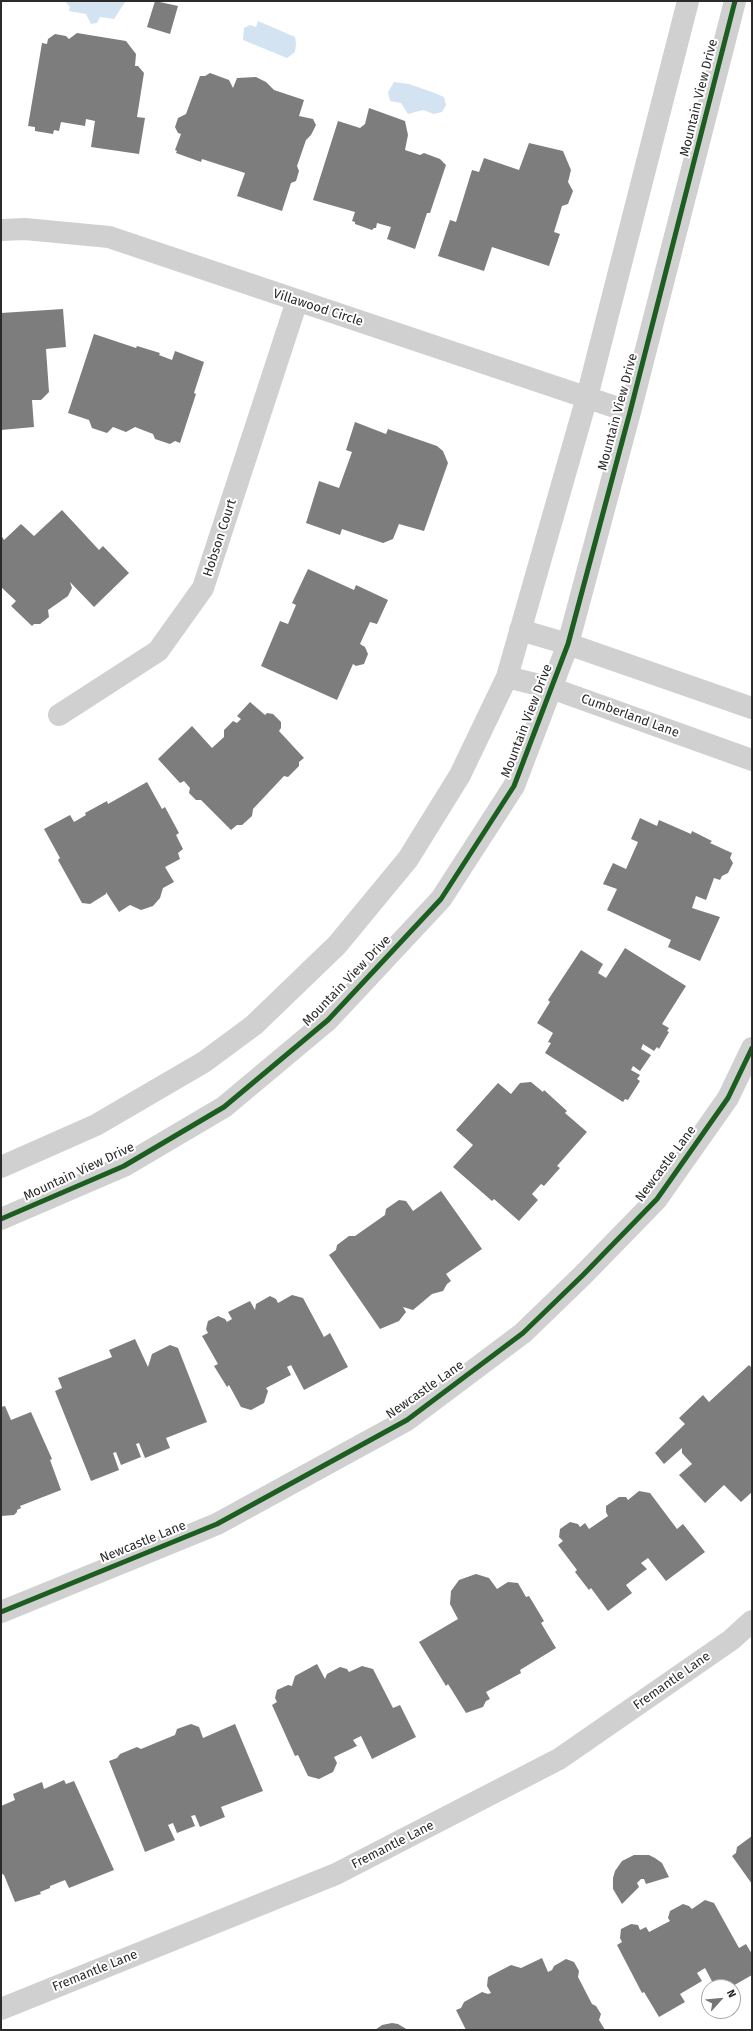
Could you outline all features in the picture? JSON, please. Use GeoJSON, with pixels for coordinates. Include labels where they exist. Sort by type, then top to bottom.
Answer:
{"type":"FeatureCollection","features":[{"type":"Feature","properties":{"kind":"street"},"geometry":{"type":"LineString","coordinates":[[1,1167],[96,1125],[204,1062],[254,1025],[337,945],[408,859],[460,775],[506,676],[520,630],[587,397],[688,1]]}},
{"type":"Feature","properties":{"kind":"street","name":"Mountain View Drive"},"geometry":{"type":"LineString","coordinates":[[1,1219],[124,1166],[224,1107],[328,1020],[441,899],[514,786],[568,644],[630,412],[735,1]]}},
{"type":"Feature","properties":{"kind":"street","name":"Villawood Circle"},"geometry":{"type":"LineString","coordinates":[[1,230],[25,229],[109,237],[630,412]]}},
{"type":"Feature","properties":{"kind":"street","name":"Hobson Court"},"geometry":{"type":"LineString","coordinates":[[59,715],[158,651],[203,588],[297,301]]}},
{"type":"Feature","properties":{"kind":"street"},"geometry":{"type":"LineString","coordinates":[[520,630],[568,644],[752,708]]}},
{"type":"Feature","properties":{"kind":"street","name":"Cumberland Lane"},"geometry":{"type":"LineString","coordinates":[[506,676],[551,688],[752,760]]}},
{"type":"Feature","properties":{"kind":"street","name":"Newcastle Lane"},"geometry":{"type":"LineString","coordinates":[[1,1612],[217,1524],[407,1420],[523,1333],[583,1275],[657,1199],[728,1098],[752,1048]]}},
{"type":"Feature","properties":{"kind":"street","name":"Fremantle Lane"},"geometry":{"type":"LineString","coordinates":[[1,2009],[336,1874],[559,1759],[731,1640],[752,1621]]}},
{"type":"Feature","properties":{"kind":"water"},"geometry":{"type":"Polygon","coordinates":[[[65,1],[125,2],[114,19],[100,17],[97,23],[91,24],[86,14],[69,11],[70,7],[65,1]]]}},
{"type":"Feature","properties":{"kind":"water"},"geometry":{"type":"Polygon","coordinates":[[[258,21],[295,37],[295,52],[287,58],[243,40],[244,28],[250,25],[256,27],[258,21]]]}},
{"type":"Feature","properties":{"kind":"water"},"geometry":{"type":"Polygon","coordinates":[[[394,82],[409,84],[444,97],[446,105],[442,112],[434,114],[423,110],[408,114],[401,103],[390,101],[388,92],[394,82]]]}},
{"type":"Feature","properties":{"kind":"building"},"geometry":{"type":"Polygon","coordinates":[[[155,1],[178,6],[170,34],[147,27],[155,1]]]}},
{"type":"Feature","properties":{"kind":"building"},"geometry":{"type":"Polygon","coordinates":[[[77,33],[126,41],[136,54],[135,66],[138,66],[144,73],[137,117],[145,118],[139,154],[91,147],[95,121],[86,119],[85,126],[61,122],[59,131],[54,130],[53,134],[35,131],[35,127],[28,126],[42,43],[47,44],[48,39],[55,34],[66,36],[69,39],[77,33]]]}},
{"type":"Feature","properties":{"kind":"building"},"geometry":{"type":"Polygon","coordinates":[[[210,73],[229,80],[233,88],[237,78],[256,77],[266,82],[274,90],[304,100],[299,116],[313,119],[316,125],[311,135],[306,140],[297,166],[299,171],[296,181],[291,183],[282,211],[237,196],[245,173],[202,159],[201,162],[176,153],[177,151],[175,150],[181,134],[178,133],[175,127],[178,118],[186,114],[200,76],[205,76],[210,73]]]}},
{"type":"Feature","properties":{"kind":"building"},"geometry":{"type":"Polygon","coordinates":[[[369,108],[405,121],[408,135],[405,150],[420,155],[424,153],[440,159],[446,165],[430,213],[427,213],[415,249],[387,239],[391,227],[377,223],[376,228],[372,230],[355,224],[355,222],[352,221],[355,212],[313,200],[338,121],[360,128],[365,124],[369,108]]]}},
{"type":"Feature","properties":{"kind":"building"},"geometry":{"type":"Polygon","coordinates":[[[529,143],[563,151],[571,170],[568,182],[573,191],[568,204],[562,206],[554,232],[560,234],[549,266],[492,247],[484,271],[438,256],[450,220],[456,222],[472,170],[479,172],[484,158],[519,170],[529,143]]]}},
{"type":"Feature","properties":{"kind":"building"},"geometry":{"type":"Polygon","coordinates":[[[63,309],[66,347],[46,349],[49,392],[41,400],[32,400],[34,427],[1,430],[1,313],[63,309]]]}},
{"type":"Feature","properties":{"kind":"building"},"geometry":{"type":"Polygon","coordinates":[[[94,334],[136,348],[137,346],[160,353],[159,355],[172,360],[175,351],[204,362],[194,393],[196,394],[180,443],[175,441],[170,444],[155,439],[153,434],[135,427],[126,432],[113,427],[107,433],[92,428],[89,420],[68,413],[94,334]]]}},
{"type":"Feature","properties":{"kind":"building"},"geometry":{"type":"Polygon","coordinates":[[[355,422],[386,434],[388,429],[437,446],[443,451],[448,463],[424,531],[399,524],[393,539],[383,543],[342,529],[340,535],[306,523],[319,481],[339,488],[352,452],[346,450],[355,422]]]}},
{"type":"Feature","properties":{"kind":"building"},"geometry":{"type":"Polygon","coordinates":[[[62,510],[99,550],[103,546],[129,573],[94,607],[70,582],[72,588],[68,596],[48,610],[49,617],[40,624],[34,624],[32,626],[11,606],[16,601],[1,587],[1,535],[4,540],[21,524],[34,536],[62,510]]]}},
{"type":"Feature","properties":{"kind":"building"},"geometry":{"type":"Polygon","coordinates":[[[308,569],[354,590],[356,585],[388,600],[377,624],[370,622],[360,644],[365,647],[368,654],[364,664],[356,666],[353,664],[337,700],[261,666],[280,621],[288,624],[296,605],[292,603],[308,569]]]}},
{"type":"Feature","properties":{"kind":"building"},"geometry":{"type":"Polygon","coordinates":[[[250,702],[265,715],[267,713],[273,714],[281,722],[281,728],[279,731],[304,758],[299,762],[299,766],[288,777],[284,776],[253,809],[252,816],[242,825],[237,825],[231,830],[201,800],[196,800],[189,793],[190,788],[184,781],[180,783],[158,759],[192,726],[212,748],[224,737],[224,730],[233,721],[237,723],[241,719],[237,716],[250,702]]]}},
{"type":"Feature","properties":{"kind":"building"},"geometry":{"type":"Polygon","coordinates":[[[147,782],[162,809],[165,807],[179,833],[176,835],[183,849],[178,853],[180,859],[165,867],[174,882],[163,888],[160,898],[153,906],[141,910],[130,905],[119,912],[106,892],[106,894],[90,904],[82,903],[58,860],[60,858],[44,829],[70,815],[74,822],[86,815],[85,813],[107,801],[108,804],[147,782]]]}},
{"type":"Feature","properties":{"kind":"building"},"geometry":{"type":"Polygon","coordinates":[[[640,818],[657,826],[659,820],[691,834],[692,831],[712,841],[710,843],[732,853],[730,858],[733,863],[728,873],[722,876],[720,880],[714,878],[706,900],[696,896],[692,908],[720,917],[700,961],[668,947],[671,940],[607,910],[617,889],[603,884],[613,863],[626,869],[638,842],[631,839],[640,818]]]}},
{"type":"Feature","properties":{"kind":"building"},"geometry":{"type":"Polygon","coordinates":[[[625,948],[686,986],[662,1024],[669,1028],[667,1031],[669,1032],[659,1049],[657,1047],[654,1051],[643,1044],[641,1049],[651,1055],[640,1071],[633,1066],[631,1070],[640,1075],[637,1079],[640,1081],[628,1100],[625,1099],[623,1102],[545,1053],[551,1043],[548,1042],[553,1033],[537,1023],[550,1002],[548,1000],[581,950],[603,964],[598,973],[606,978],[625,948]]]}},
{"type":"Feature","properties":{"kind":"building"},"geometry":{"type":"Polygon","coordinates":[[[531,1082],[543,1092],[544,1090],[567,1111],[565,1113],[587,1132],[557,1166],[560,1168],[544,1186],[541,1184],[532,1194],[538,1200],[519,1221],[494,1199],[492,1201],[453,1167],[473,1145],[456,1130],[498,1083],[511,1094],[520,1083],[531,1082]]]}},
{"type":"Feature","properties":{"kind":"building"},"geometry":{"type":"Polygon","coordinates":[[[441,1191],[482,1249],[446,1274],[451,1281],[447,1284],[443,1291],[432,1294],[413,1310],[403,1307],[406,1312],[399,1321],[380,1329],[329,1255],[336,1250],[337,1245],[349,1236],[355,1236],[385,1215],[386,1209],[399,1200],[406,1201],[413,1211],[441,1191]]]}},
{"type":"Feature","properties":{"kind":"building"},"geometry":{"type":"Polygon","coordinates":[[[292,1295],[303,1298],[324,1337],[330,1333],[348,1367],[304,1390],[291,1365],[287,1367],[291,1375],[266,1388],[268,1391],[264,1403],[251,1410],[241,1407],[229,1385],[227,1387],[214,1366],[218,1364],[202,1336],[208,1333],[206,1329],[208,1321],[218,1316],[225,1319],[227,1322],[232,1319],[228,1312],[250,1301],[255,1310],[256,1304],[270,1296],[276,1299],[278,1303],[292,1295]]]}},
{"type":"Feature","properties":{"kind":"building"},"geometry":{"type":"Polygon","coordinates":[[[135,1339],[148,1367],[152,1354],[170,1345],[178,1348],[207,1422],[166,1438],[170,1448],[145,1458],[139,1443],[136,1444],[141,1457],[121,1465],[116,1452],[113,1453],[119,1470],[91,1481],[55,1391],[62,1388],[58,1378],[112,1357],[109,1350],[135,1339]]]}},
{"type":"Feature","properties":{"kind":"building"},"geometry":{"type":"Polygon","coordinates":[[[749,1365],[752,1368],[752,1492],[741,1502],[724,1485],[705,1503],[679,1475],[692,1464],[682,1453],[682,1448],[664,1464],[655,1453],[685,1424],[679,1418],[703,1395],[709,1402],[749,1365]]]}},
{"type":"Feature","properties":{"kind":"building"},"geometry":{"type":"Polygon","coordinates":[[[5,1406],[11,1420],[31,1412],[52,1459],[50,1460],[61,1490],[20,1506],[21,1508],[17,1510],[14,1515],[1,1516],[1,1407],[5,1406]]]}},
{"type":"Feature","properties":{"kind":"building"},"geometry":{"type":"Polygon","coordinates":[[[639,1491],[650,1493],[677,1529],[683,1524],[705,1552],[666,1581],[648,1558],[641,1563],[647,1569],[626,1585],[632,1593],[608,1611],[591,1588],[589,1590],[575,1572],[577,1570],[558,1545],[563,1541],[559,1537],[560,1529],[570,1522],[578,1524],[580,1527],[585,1523],[589,1529],[608,1516],[606,1506],[619,1497],[626,1497],[628,1500],[639,1491]]]}},
{"type":"Feature","properties":{"kind":"building"},"geometry":{"type":"Polygon","coordinates":[[[476,1574],[489,1578],[497,1589],[508,1582],[518,1583],[526,1597],[529,1596],[544,1621],[541,1623],[556,1648],[520,1670],[521,1673],[486,1692],[490,1699],[486,1701],[483,1707],[466,1713],[448,1684],[446,1686],[419,1642],[458,1619],[450,1604],[451,1591],[459,1580],[476,1574]]]}},
{"type":"Feature","properties":{"kind":"building"},"geometry":{"type":"Polygon","coordinates":[[[317,1664],[325,1679],[327,1674],[340,1667],[347,1669],[349,1672],[362,1666],[373,1669],[393,1708],[400,1705],[416,1737],[372,1759],[361,1736],[353,1740],[357,1746],[334,1757],[337,1763],[333,1772],[319,1779],[308,1776],[298,1755],[295,1756],[272,1705],[277,1702],[275,1698],[277,1690],[288,1685],[292,1686],[295,1676],[317,1664]]]}},
{"type":"Feature","properties":{"kind":"building"},"geometry":{"type":"Polygon","coordinates":[[[191,1724],[199,1727],[203,1738],[235,1724],[263,1791],[221,1807],[225,1817],[200,1827],[195,1815],[191,1816],[195,1826],[177,1833],[173,1823],[168,1825],[175,1840],[145,1852],[109,1761],[117,1758],[120,1754],[137,1747],[141,1749],[175,1735],[177,1729],[191,1724]]]}},
{"type":"Feature","properties":{"kind":"building"},"geometry":{"type":"Polygon","coordinates":[[[64,1780],[66,1784],[74,1781],[114,1870],[69,1888],[65,1880],[50,1886],[50,1888],[40,1892],[41,1894],[15,1902],[4,1875],[1,1873],[1,1806],[15,1800],[13,1794],[42,1782],[44,1789],[64,1780]]]}},
{"type":"Feature","properties":{"kind":"building"},"geometry":{"type":"Polygon","coordinates":[[[752,1836],[752,1884],[732,1856],[736,1853],[737,1847],[752,1836]]]}},
{"type":"Feature","properties":{"kind":"building"},"geometry":{"type":"Polygon","coordinates":[[[634,1855],[649,1855],[655,1858],[662,1863],[669,1877],[646,1884],[644,1879],[641,1879],[637,1883],[639,1887],[622,1904],[613,1889],[613,1878],[615,1871],[622,1861],[634,1855]]]}},
{"type":"Feature","properties":{"kind":"building"},"geometry":{"type":"Polygon","coordinates":[[[705,1900],[714,1903],[739,1948],[746,1944],[752,1954],[752,1975],[741,1981],[741,1979],[711,1979],[705,1968],[697,1973],[701,1982],[680,1994],[685,2002],[659,2017],[644,1992],[642,1993],[617,1945],[622,1942],[620,1938],[621,1929],[631,1924],[638,1925],[640,1930],[646,1927],[649,1932],[670,1921],[668,1918],[670,1911],[683,1904],[692,1909],[705,1900]]]}},
{"type":"Feature","properties":{"kind":"building"},"geometry":{"type":"Polygon","coordinates":[[[542,1958],[548,1972],[552,1970],[554,1966],[566,1959],[574,1962],[579,1971],[578,1977],[592,2004],[596,2006],[601,2014],[599,2020],[605,2030],[466,2030],[456,2010],[461,2008],[464,2002],[482,1992],[488,1994],[491,1993],[487,1986],[488,1977],[511,1965],[521,1968],[542,1958]]]}},
{"type":"Feature","properties":{"kind":"building"},"geometry":{"type":"Polygon","coordinates":[[[392,2023],[398,2024],[408,2030],[375,2030],[382,2025],[392,2023]]]}},
{"type":"Feature","properties":{"kind":"cycle path"},"geometry":{"type":"LineString","coordinates":[[1,1219],[124,1166],[224,1107],[328,1020],[441,899],[514,786],[568,644],[630,412],[735,1]]}},
{"type":"Feature","properties":{"kind":"cycle path"},"geometry":{"type":"LineString","coordinates":[[1,1612],[217,1524],[407,1420],[523,1333],[583,1275],[657,1199],[728,1098],[752,1048]]}}]}
